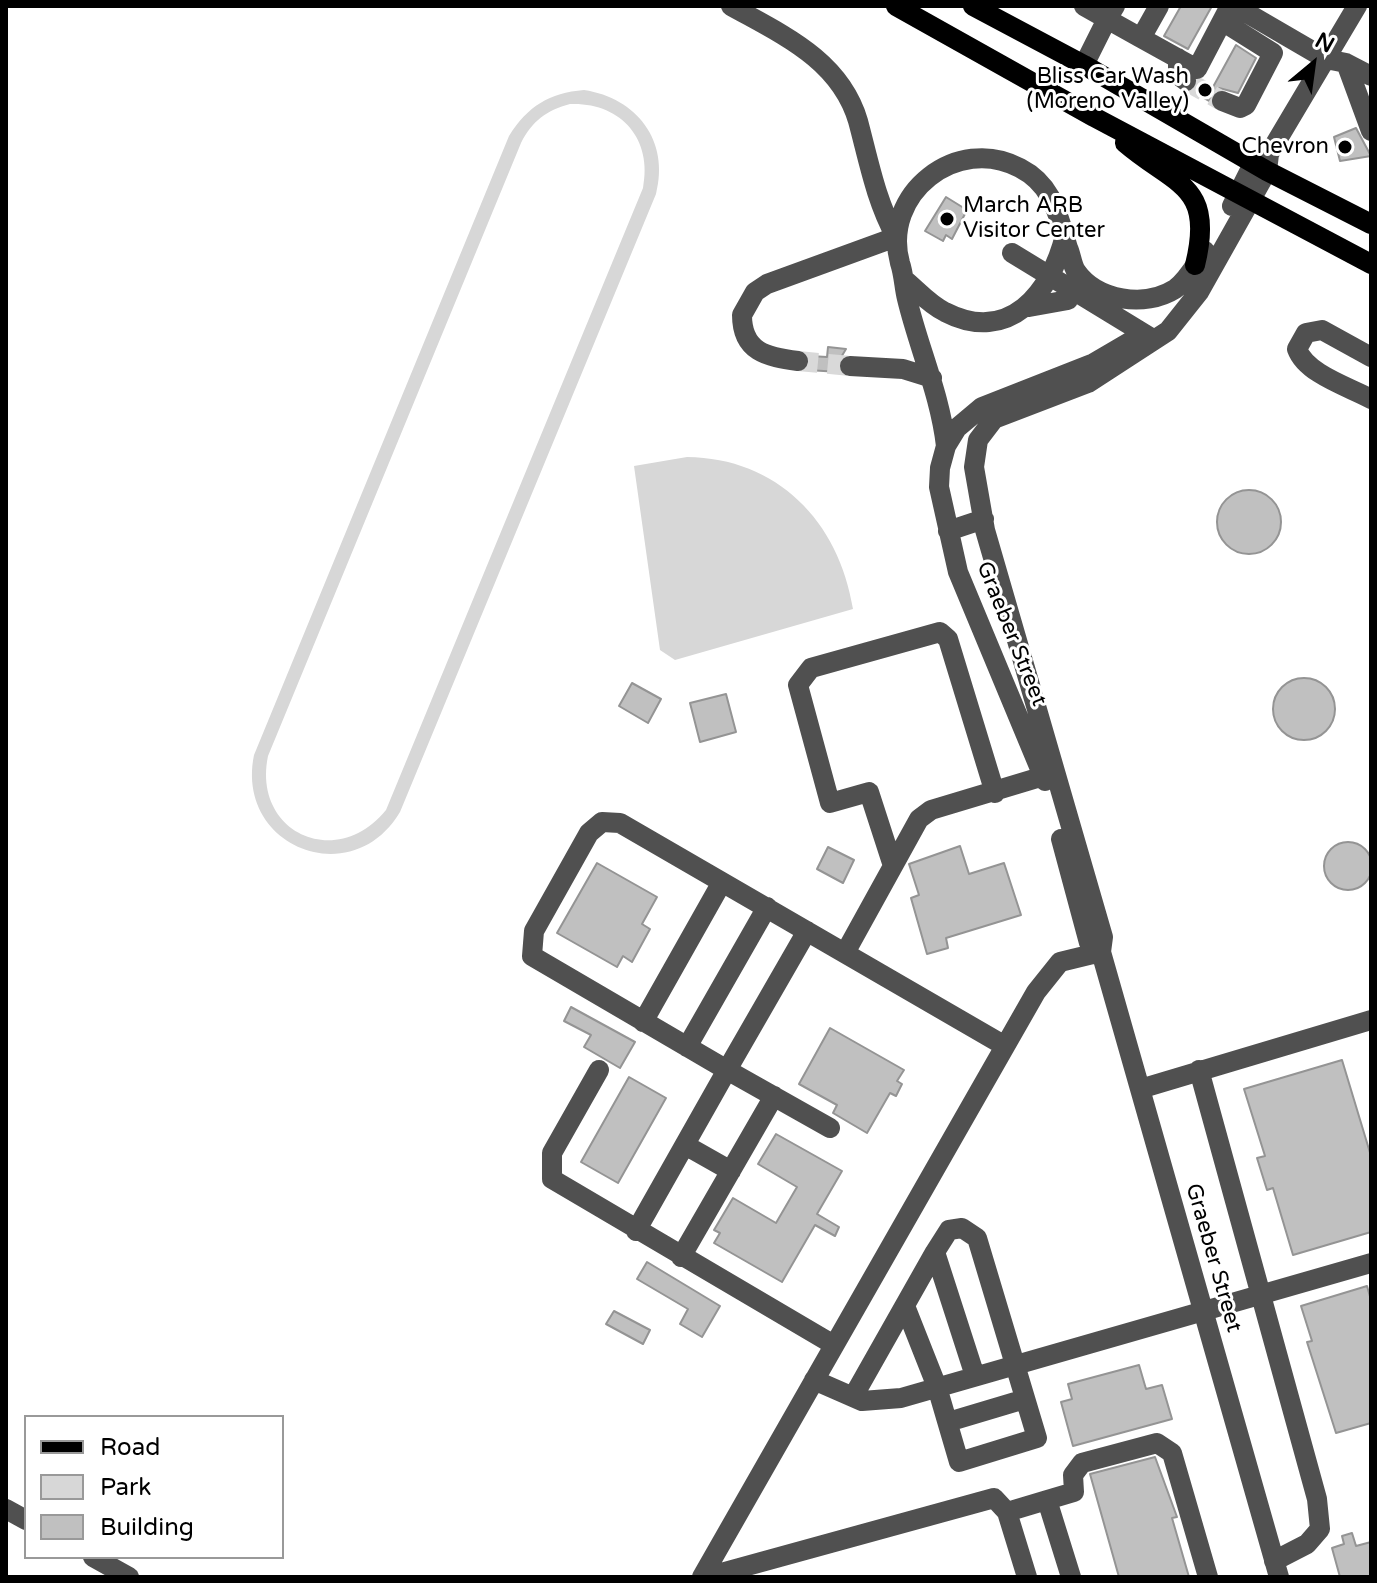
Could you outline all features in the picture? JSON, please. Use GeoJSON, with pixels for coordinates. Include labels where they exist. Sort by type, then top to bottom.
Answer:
{"type":"FeatureCollection","features":[{"type":"Feature","properties":{"kind":"main road"},"geometry":{"type":"LineString","coordinates":[[896,6],[1094,117],[1371,264]]}},
{"type":"Feature","properties":{"kind":"main road"},"geometry":{"type":"LineString","coordinates":[[973,6],[1371,224]]}},
{"type":"Feature","properties":{"kind":"main road"},"geometry":{"type":"LineString","coordinates":[[1094,117],[1146,161],[1180,179],[1189,190],[1200,217],[1202,232],[1195,265]]}},
{"type":"Feature","properties":{"kind":"street"},"geometry":{"type":"LineString","coordinates":[[731,6],[808,50],[844,89],[857,117],[881,210],[896,237],[906,281],[906,296],[941,406],[946,446]]}},
{"type":"Feature","properties":{"kind":"street"},"geometry":{"type":"LineString","coordinates":[[1084,6],[1111,13],[1141,38],[1197,69],[1229,11]]}},
{"type":"Feature","properties":{"kind":"street"},"geometry":{"type":"LineString","coordinates":[[1141,38],[1159,6]]}},
{"type":"Feature","properties":{"kind":"street"},"geometry":{"type":"LineString","coordinates":[[946,446],[957,428],[982,407],[1146,342],[1199,292],[1263,163],[1357,6]]}},
{"type":"Feature","properties":{"kind":"street"},"geometry":{"type":"LineString","coordinates":[[1229,11],[1326,59],[1346,63],[1371,76]]}},
{"type":"Feature","properties":{"kind":"street"},"geometry":{"type":"LineString","coordinates":[[1222,101],[1240,108],[1246,105],[1273,53],[1229,11]]}},
{"type":"Feature","properties":{"kind":"street"},"geometry":{"type":"LineString","coordinates":[[1084,65],[1111,13]]}},
{"type":"Feature","properties":{"kind":"street"},"geometry":{"type":"LineString","coordinates":[[1178,58],[1178,75],[1186,81]]}},
{"type":"Feature","properties":{"kind":"street"},"geometry":{"type":"LineString","coordinates":[[1346,63],[1371,131]]}},
{"type":"Feature","properties":{"kind":"street"},"geometry":{"type":"LineString","coordinates":[[896,237],[907,201],[930,175],[945,165],[984,157],[1012,164],[1037,179],[1058,210],[1076,270],[1114,297]]}},
{"type":"Feature","properties":{"kind":"street"},"geometry":{"type":"LineString","coordinates":[[906,281],[944,312],[974,322],[1006,317],[1029,307],[1074,297],[1124,300],[1164,294],[1183,282],[1244,198]]}},
{"type":"Feature","properties":{"kind":"street"},"geometry":{"type":"LineString","coordinates":[[1029,307],[1047,280],[1065,235]]}},
{"type":"Feature","properties":{"kind":"street"},"geometry":{"type":"LineString","coordinates":[[798,361],[766,357],[747,340],[742,315],[755,292],[896,237]]}},
{"type":"Feature","properties":{"kind":"street"},"geometry":{"type":"LineString","coordinates":[[1010,257],[1146,342]]}},
{"type":"Feature","properties":{"kind":"street"},"geometry":{"type":"LineString","coordinates":[[1371,357],[1322,330],[1306,333],[1297,349],[1302,360],[1315,369],[1371,399]]}},
{"type":"Feature","properties":{"kind":"street","name":"Graeber Street"},"geometry":{"type":"LineString","coordinates":[[1146,342],[1088,383],[994,419],[978,440],[974,467],[984,519],[1103,937],[1101,952],[1277,1569]]}},
{"type":"Feature","properties":{"kind":"street"},"geometry":{"type":"LineString","coordinates":[[850,366],[903,369],[932,378]]}},
{"type":"Feature","properties":{"kind":"street","name":"Graeber Street"},"geometry":{"type":"LineString","coordinates":[[946,446],[939,487],[958,572],[1044,776],[1089,943],[1101,952]]}},
{"type":"Feature","properties":{"kind":"street"},"geometry":{"type":"LineString","coordinates":[[948,531],[984,519]]}},
{"type":"Feature","properties":{"kind":"street"},"geometry":{"type":"LineString","coordinates":[[893,866],[869,792],[830,803],[798,685],[811,668],[940,632],[948,639],[995,793]]}},
{"type":"Feature","properties":{"kind":"street"},"geometry":{"type":"LineString","coordinates":[[845,953],[919,819],[931,810],[1044,776]]}},
{"type":"Feature","properties":{"kind":"street"},"geometry":{"type":"LineString","coordinates":[[830,1128],[532,956],[534,931],[589,833],[602,822],[620,823],[1005,1046]]}},
{"type":"Feature","properties":{"kind":"street"},"geometry":{"type":"LineString","coordinates":[[643,1022],[722,882]]}},
{"type":"Feature","properties":{"kind":"street"},"geometry":{"type":"LineString","coordinates":[[687,1047],[767,907]]}},
{"type":"Feature","properties":{"kind":"street"},"geometry":{"type":"LineString","coordinates":[[636,1231],[807,931]]}},
{"type":"Feature","properties":{"kind":"street"},"geometry":{"type":"LineString","coordinates":[[705,1577],[814,1380],[1048,973],[1060,962],[1101,952]]}},
{"type":"Feature","properties":{"kind":"street"},"geometry":{"type":"LineString","coordinates":[[1140,1089],[1371,1020]]}},
{"type":"Feature","properties":{"kind":"street"},"geometry":{"type":"LineString","coordinates":[[599,1070],[552,1153],[552,1179],[834,1345]]}},
{"type":"Feature","properties":{"kind":"street"},"geometry":{"type":"LineString","coordinates":[[1199,1070],[1258,1295],[1317,1499],[1320,1529],[1277,1569]]}},
{"type":"Feature","properties":{"kind":"street"},"geometry":{"type":"LineString","coordinates":[[681,1257],[774,1096]]}},
{"type":"Feature","properties":{"kind":"street"},"geometry":{"type":"LineString","coordinates":[[685,1145],[731,1171]]}},
{"type":"Feature","properties":{"kind":"street"},"geometry":{"type":"LineString","coordinates":[[853,1397],[935,1252],[949,1230],[956,1227],[977,1238],[1037,1438],[959,1462],[937,1387],[905,1306]]}},
{"type":"Feature","properties":{"kind":"street"},"geometry":{"type":"LineString","coordinates":[[935,1252],[975,1376]]}},
{"type":"Feature","properties":{"kind":"street"},"geometry":{"type":"LineString","coordinates":[[814,1380],[862,1401],[901,1398],[1371,1263]]}},
{"type":"Feature","properties":{"kind":"street"},"geometry":{"type":"LineString","coordinates":[[948,1422],[1025,1399]]}},
{"type":"Feature","properties":{"kind":"street"},"geometry":{"type":"LineString","coordinates":[[1007,1512],[1074,1492],[1073,1475],[1082,1463],[1157,1443],[1172,1453],[1208,1577]]}},
{"type":"Feature","properties":{"kind":"street"},"geometry":{"type":"LineString","coordinates":[[705,1577],[994,1498],[1007,1512],[1027,1577]]}},
{"type":"Feature","properties":{"kind":"street"},"geometry":{"type":"LineString","coordinates":[[1047,1500],[1071,1577]]}},
{"type":"Feature","properties":{"kind":"street"},"geometry":{"type":"LineString","coordinates":[[6,1509],[24,1519]]}},
{"type":"Feature","properties":{"kind":"street"},"geometry":{"type":"LineString","coordinates":[[97,1559],[129,1577]]}},
{"type":"Feature","properties":{"kind":"green space"},"geometry":{"type":"Polygon","coordinates":[[[584,90],[620,102],[645,125],[658,157],[656,194],[400,812],[379,837],[354,850],[328,854],[302,848],[279,835],[262,814],[253,787],[254,755],[509,136],[540,103],[584,90]],[[570,104],[547,113],[530,128],[521,143],[268,756],[266,783],[273,806],[285,823],[303,835],[323,840],[345,838],[366,828],[386,810],[643,188],[643,154],[629,126],[604,109],[570,104]]]}},
{"type":"Feature","properties":{"kind":"green space"},"geometry":{"type":"Polygon","coordinates":[[[687,457],[719,460],[749,469],[775,482],[798,500],[818,522],[834,548],[846,577],[853,609],[675,660],[660,650],[634,466],[687,457]]]}},
{"type":"Feature","properties":{"kind":"building"},"geometry":{"type":"Polygon","coordinates":[[[1181,6],[1212,6],[1188,49],[1164,36],[1181,6]]]}},
{"type":"Feature","properties":{"kind":"building"},"geometry":{"type":"Polygon","coordinates":[[[1236,45],[1256,58],[1238,93],[1219,88],[1209,101],[1193,92],[1201,81],[1213,87],[1236,45]]]}},
{"type":"Feature","properties":{"kind":"building"},"geometry":{"type":"Polygon","coordinates":[[[1356,128],[1371,156],[1340,161],[1334,137],[1356,128]]]}},
{"type":"Feature","properties":{"kind":"building","name":"March ARB Visitor Center"},"geometry":{"type":"Polygon","coordinates":[[[946,197],[967,210],[952,239],[946,235],[943,241],[925,231],[946,197]]]}},
{"type":"Feature","properties":{"kind":"building"},"geometry":{"type":"Polygon","coordinates":[[[828,347],[846,349],[837,364],[839,372],[808,370],[810,356],[827,357],[828,347]]]}},
{"type":"Feature","properties":{"kind":"building"},"geometry":{"type":"Polygon","coordinates":[[[1243,490],[1255,490],[1272,499],[1279,510],[1279,534],[1272,545],[1255,554],[1243,554],[1231,549],[1222,540],[1217,528],[1217,516],[1222,504],[1231,495],[1243,490]]]}},
{"type":"Feature","properties":{"kind":"building"},"geometry":{"type":"Polygon","coordinates":[[[1298,678],[1310,678],[1326,687],[1333,697],[1333,721],[1326,731],[1310,740],[1298,740],[1278,726],[1273,715],[1273,703],[1287,683],[1298,678]]]}},
{"type":"Feature","properties":{"kind":"building"},"geometry":{"type":"Polygon","coordinates":[[[632,683],[661,699],[648,723],[619,706],[632,683]]]}},
{"type":"Feature","properties":{"kind":"building"},"geometry":{"type":"Polygon","coordinates":[[[726,694],[736,732],[700,742],[690,703],[726,694]]]}},
{"type":"Feature","properties":{"kind":"building"},"geometry":{"type":"Polygon","coordinates":[[[1348,842],[1365,849],[1372,866],[1365,883],[1348,890],[1331,883],[1324,866],[1331,849],[1348,842]]]}},
{"type":"Feature","properties":{"kind":"building"},"geometry":{"type":"Polygon","coordinates":[[[960,846],[969,874],[1004,863],[1021,915],[946,938],[948,948],[927,954],[911,898],[919,895],[909,864],[960,846]]]}},
{"type":"Feature","properties":{"kind":"building"},"geometry":{"type":"Polygon","coordinates":[[[828,847],[854,860],[843,883],[817,869],[828,847]]]}},
{"type":"Feature","properties":{"kind":"building"},"geometry":{"type":"Polygon","coordinates":[[[597,863],[657,897],[642,924],[650,929],[632,962],[623,956],[617,967],[557,933],[597,863]]]}},
{"type":"Feature","properties":{"kind":"building"},"geometry":{"type":"Polygon","coordinates":[[[571,1007],[635,1042],[620,1068],[584,1047],[591,1035],[564,1021],[571,1007]]]}},
{"type":"Feature","properties":{"kind":"building"},"geometry":{"type":"Polygon","coordinates":[[[830,1028],[904,1070],[897,1081],[902,1084],[896,1096],[890,1093],[867,1133],[833,1113],[837,1105],[799,1084],[830,1028]]]}},
{"type":"Feature","properties":{"kind":"building"},"geometry":{"type":"Polygon","coordinates":[[[1342,1060],[1371,1156],[1371,1232],[1293,1255],[1273,1188],[1267,1190],[1257,1158],[1265,1156],[1244,1089],[1342,1060]]]}},
{"type":"Feature","properties":{"kind":"building"},"geometry":{"type":"Polygon","coordinates":[[[629,1077],[666,1098],[618,1183],[581,1162],[629,1077]]]}},
{"type":"Feature","properties":{"kind":"building"},"geometry":{"type":"Polygon","coordinates":[[[776,1134],[842,1171],[817,1214],[839,1227],[835,1236],[815,1225],[782,1282],[714,1243],[720,1233],[714,1230],[733,1198],[776,1223],[797,1187],[758,1164],[776,1134]]]}},
{"type":"Feature","properties":{"kind":"building"},"geometry":{"type":"Polygon","coordinates":[[[647,1262],[720,1306],[702,1337],[680,1324],[688,1309],[637,1279],[647,1262]]]}},
{"type":"Feature","properties":{"kind":"building"},"geometry":{"type":"Polygon","coordinates":[[[1367,1286],[1371,1300],[1371,1423],[1336,1433],[1307,1342],[1312,1341],[1301,1306],[1367,1286]]]}},
{"type":"Feature","properties":{"kind":"building"},"geometry":{"type":"Polygon","coordinates":[[[614,1311],[650,1330],[643,1344],[606,1324],[614,1311]]]}},
{"type":"Feature","properties":{"kind":"building"},"geometry":{"type":"Polygon","coordinates":[[[1139,1365],[1146,1389],[1162,1385],[1172,1419],[1073,1446],[1061,1402],[1072,1399],[1068,1384],[1139,1365]]]}},
{"type":"Feature","properties":{"kind":"building"},"geometry":{"type":"Polygon","coordinates":[[[1155,1457],[1177,1517],[1172,1518],[1189,1577],[1119,1577],[1090,1474],[1155,1457]]]}},
{"type":"Feature","properties":{"kind":"building"},"geometry":{"type":"Polygon","coordinates":[[[1352,1533],[1356,1546],[1371,1542],[1371,1577],[1340,1577],[1332,1548],[1344,1544],[1342,1536],[1352,1533]]]}},
{"type":"Feature","properties":{"kind":"tunnel"},"geometry":{"type":"LineString","coordinates":[[1186,81],[1222,101]]}},
{"type":"Feature","properties":{"kind":"tunnel"},"geometry":{"type":"LineString","coordinates":[[798,361],[850,366]]}},
{"type":"Feature","properties":{"kind":"place","name":"Bliss Car Wash (Moreno Valley)"},"geometry":{"type":"Point","coordinates":[1205,90]}},
{"type":"Feature","properties":{"kind":"place","name":"Chevron"},"geometry":{"type":"Point","coordinates":[1345,147]}},
{"type":"Feature","properties":{"kind":"place","name":"March ARB Visitor Center"},"geometry":{"type":"Point","coordinates":[947,219]}}]}
